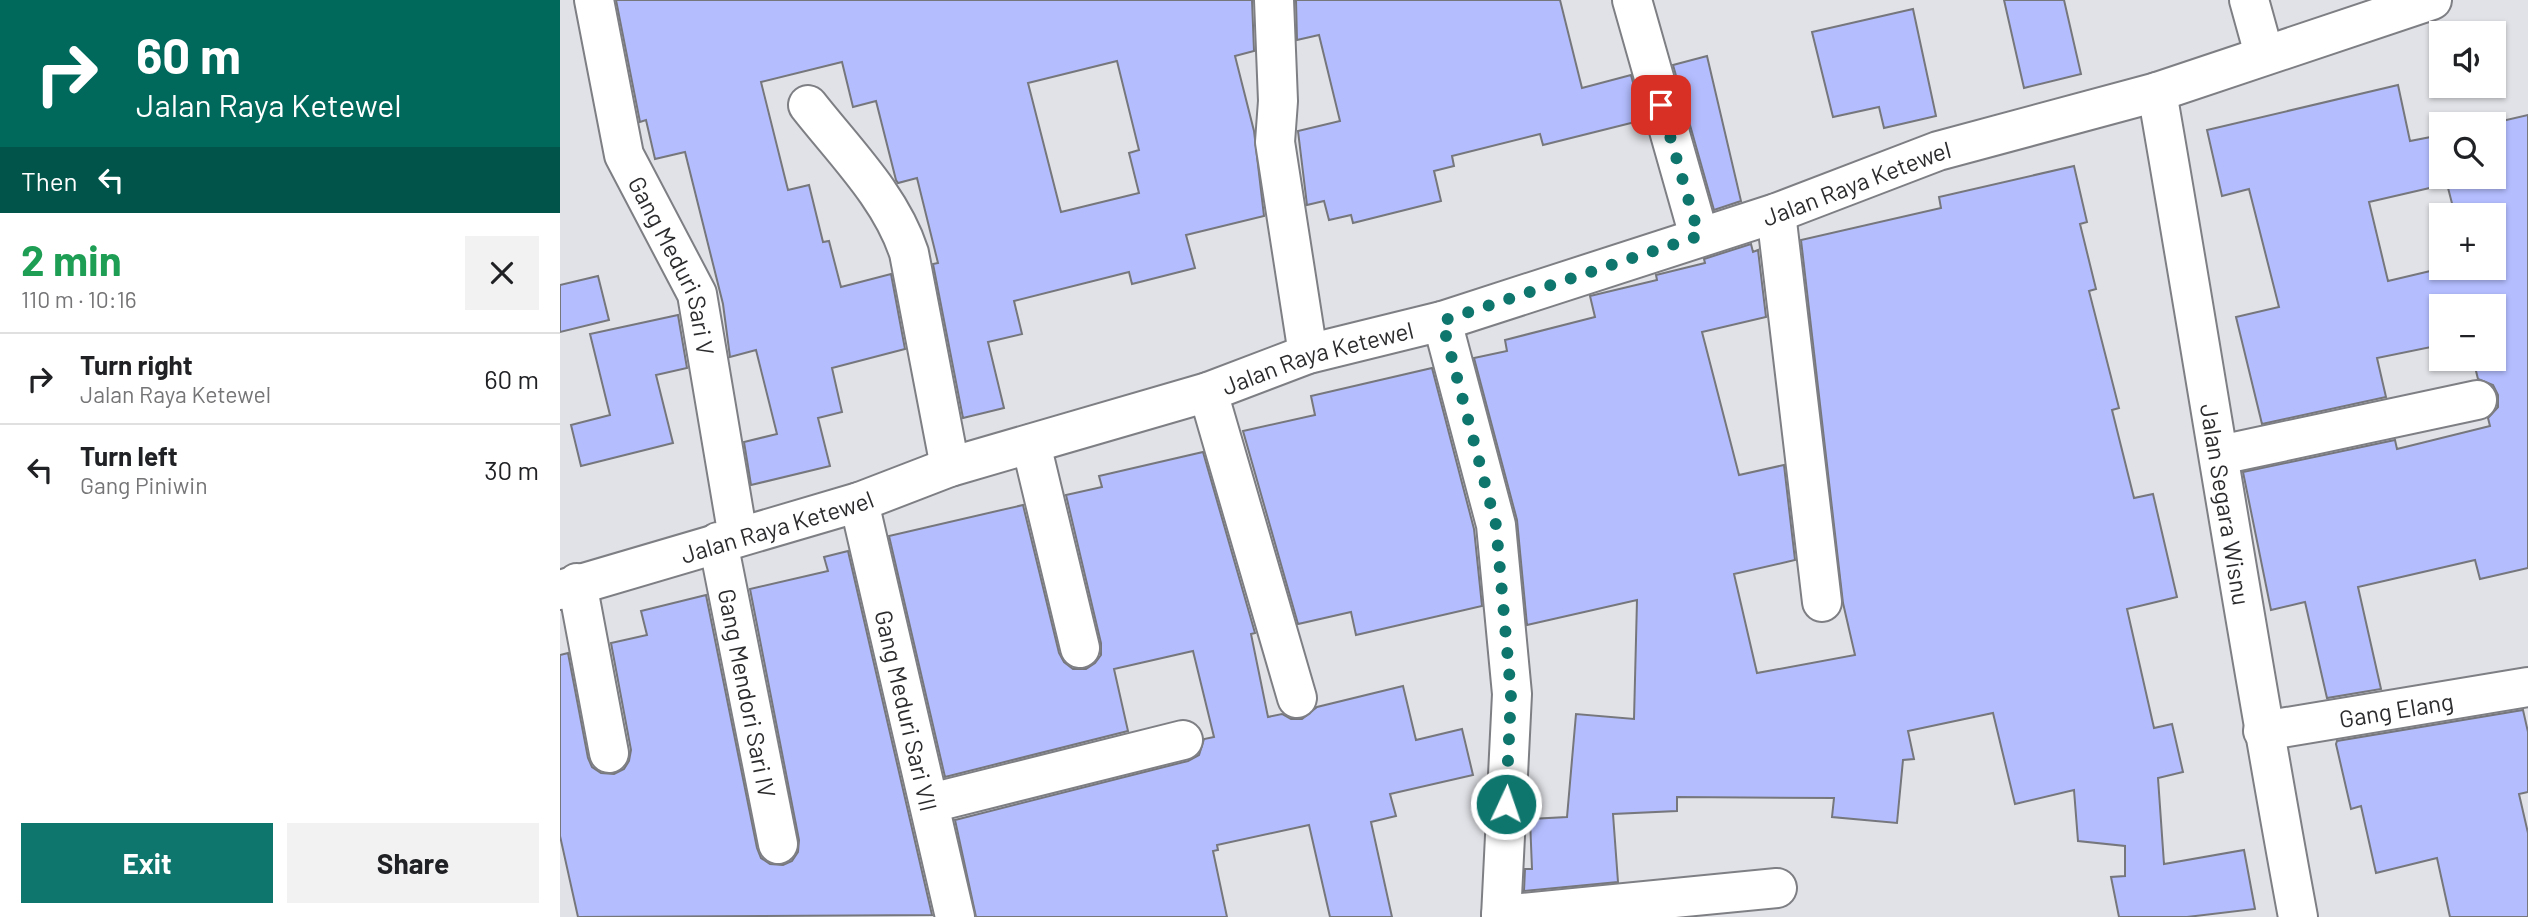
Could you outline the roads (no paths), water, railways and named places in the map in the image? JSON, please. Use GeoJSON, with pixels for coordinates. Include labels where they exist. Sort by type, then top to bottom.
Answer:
{"type":"FeatureCollection","features":[{"type":"Feature","properties":{"kind":"street","name":"Gang Meduri Sari V"},"geometry":{"type":"LineString","coordinates":[[594,0],[624,155],[697,294],[728,539]]}},
{"type":"Feature","properties":{"kind":"street"},"geometry":{"type":"LineString","coordinates":[[1274,0],[1278,101],[1275,142],[1308,354]]}},
{"type":"Feature","properties":{"kind":"street"},"geometry":{"type":"LineString","coordinates":[[1632,0],[1699,236]]}},
{"type":"Feature","properties":{"kind":"street"},"geometry":{"type":"LineString","coordinates":[[2249,0],[2264,54]]}},
{"type":"Feature","properties":{"kind":"street","name":"Jalan Raya Ketewel"},"geometry":{"type":"LineString","coordinates":[[568,586],[859,502],[950,467],[1208,392],[1308,354],[1442,321],[1776,213],[1938,151],[2157,92],[2432,0]]}},
{"type":"Feature","properties":{"kind":"street","name":"Jalan Segara Wisnu"},"geometry":{"type":"LineString","coordinates":[[2157,92],[2220,455],[2263,731],[2298,917]]}},
{"type":"Feature","properties":{"kind":"street"},"geometry":{"type":"LineString","coordinates":[[808,105],[888,207],[902,231],[909,253],[950,467]]}},
{"type":"Feature","properties":{"kind":"street"},"geometry":{"type":"LineString","coordinates":[[1776,213],[1822,602]]}},
{"type":"Feature","properties":{"kind":"street"},"geometry":{"type":"LineString","coordinates":[[1442,321],[1496,525],[1511,694],[1501,916],[1777,888]]}},
{"type":"Feature","properties":{"kind":"street"},"geometry":{"type":"LineString","coordinates":[[1208,392],[1297,698]]}},
{"type":"Feature","properties":{"kind":"street"},"geometry":{"type":"LineString","coordinates":[[2220,455],[2477,400]]}},
{"type":"Feature","properties":{"kind":"street"},"geometry":{"type":"LineString","coordinates":[[1031,444],[1080,648]]}},
{"type":"Feature","properties":{"kind":"street","name":"Gang Meduri Sari VII"},"geometry":{"type":"LineString","coordinates":[[859,502],[931,803],[955,917]]}},
{"type":"Feature","properties":{"kind":"street","name":"Gang Mendori Sari IV"},"geometry":{"type":"LineString","coordinates":[[728,539],[778,844]]}},
{"type":"Feature","properties":{"kind":"street"},"geometry":{"type":"LineString","coordinates":[[568,586],[609,753]]}},
{"type":"Feature","properties":{"kind":"street","name":"Gang Elang"},"geometry":{"type":"LineString","coordinates":[[2263,731],[2528,687]]}},
{"type":"Feature","properties":{"kind":"street"},"geometry":{"type":"LineString","coordinates":[[931,803],[1183,740]]}}]}
